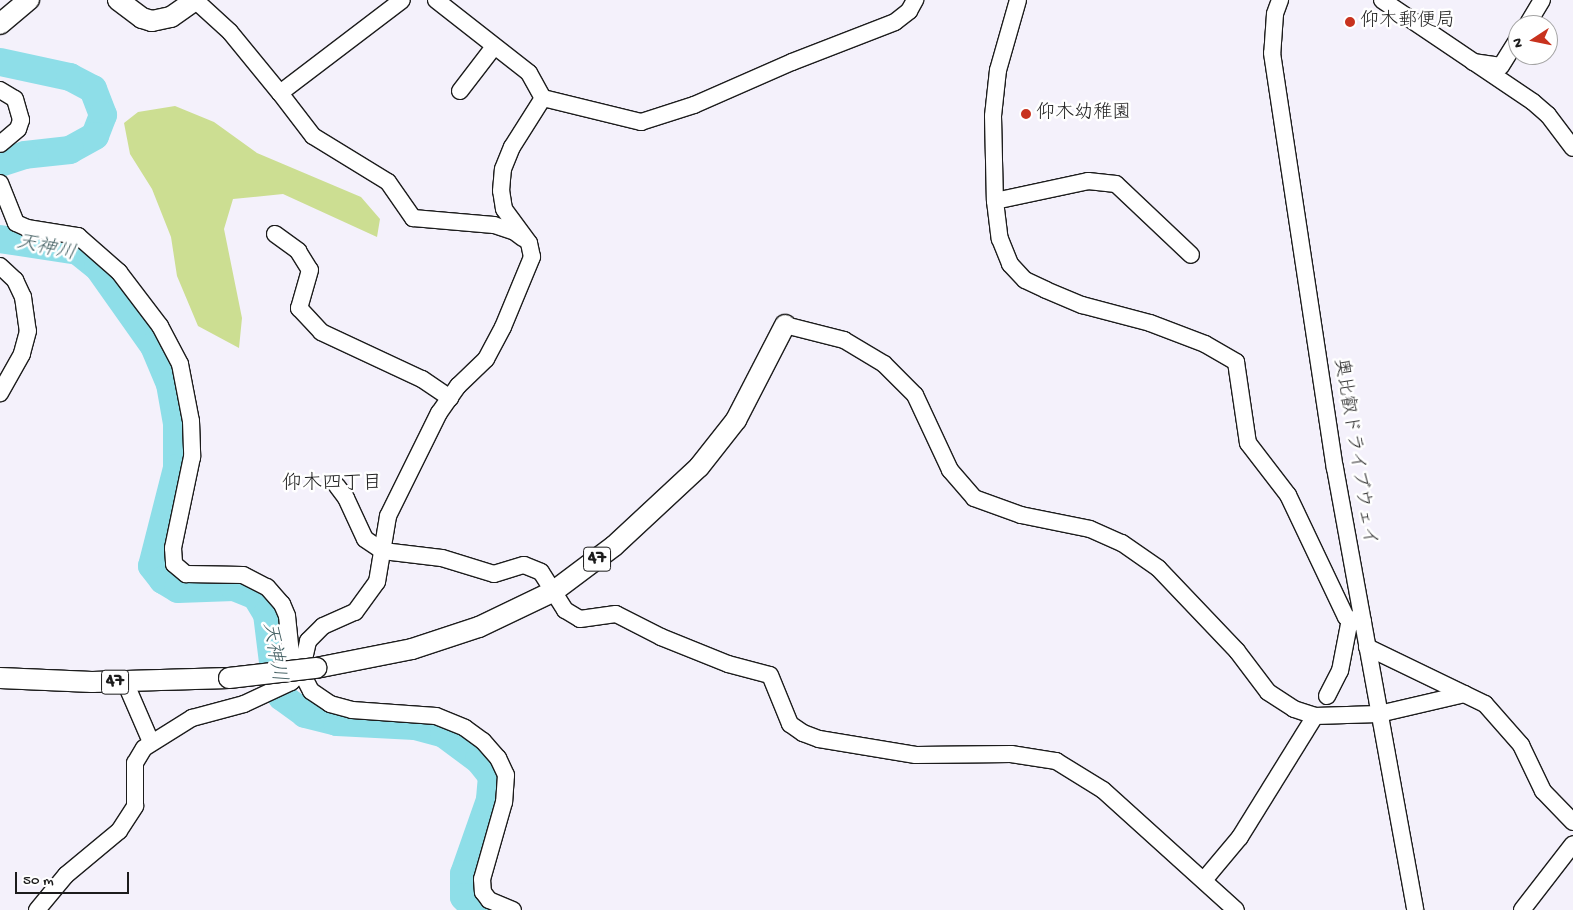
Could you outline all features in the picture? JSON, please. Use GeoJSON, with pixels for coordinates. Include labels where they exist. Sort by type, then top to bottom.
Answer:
{"type":"FeatureCollection","features":[{"type":"Feature","properties":{"kind":"main road"},"geometry":{"type":"LineString","coordinates":[[0,24],[29,0]]}},
{"type":"Feature","properties":{"kind":"main road"},"geometry":{"type":"LineString","coordinates":[[118,0],[142,18],[152,21],[171,17],[195,0]]}},
{"type":"Feature","properties":{"kind":"main road","name":"47"},"geometry":{"type":"LineString","coordinates":[[0,678],[125,682],[303,674],[412,649],[479,627],[554,591],[614,546],[699,467],[736,420],[785,325]]}},
{"type":"Feature","properties":{"kind":"street"},"geometry":{"type":"LineString","coordinates":[[195,0],[230,32],[313,136],[388,182],[413,218],[494,225],[514,232],[529,243]]}},
{"type":"Feature","properties":{"kind":"street"},"geometry":{"type":"LineString","coordinates":[[280,93],[402,0]]}},
{"type":"Feature","properties":{"kind":"street"},"geometry":{"type":"LineString","coordinates":[[436,0],[493,48],[529,73],[543,98],[641,122],[655,119],[894,22],[909,11],[915,0]]}},
{"type":"Feature","properties":{"kind":"street"},"geometry":{"type":"LineString","coordinates":[[1018,0],[998,70],[993,116],[995,201],[1000,239],[1010,264],[1025,280],[1082,305],[1150,323],[1205,344],[1236,362],[1248,443],[1288,495],[1356,620],[1340,671],[1327,696]]}},
{"type":"Feature","properties":{"kind":"street","name":"奥比叡ドライブウェイ"},"geometry":{"type":"LineString","coordinates":[[1280,0],[1275,14],[1272,53],[1335,468],[1356,620],[1367,647],[1415,910]]}},
{"type":"Feature","properties":{"kind":"street"},"geometry":{"type":"LineString","coordinates":[[1382,0],[1548,115],[1573,148]]}},
{"type":"Feature","properties":{"kind":"street"},"geometry":{"type":"LineString","coordinates":[[1533,15],[1542,0]]}},
{"type":"Feature","properties":{"kind":"street"},"geometry":{"type":"LineString","coordinates":[[460,91],[493,48]]}},
{"type":"Feature","properties":{"kind":"street"},"geometry":{"type":"LineString","coordinates":[[1472,62],[1501,66],[1508,55]]}},
{"type":"Feature","properties":{"kind":"street"},"geometry":{"type":"LineString","coordinates":[[0,90],[15,99],[21,120],[18,129],[0,144]]}},
{"type":"Feature","properties":{"kind":"street"},"geometry":{"type":"LineString","coordinates":[[303,674],[308,642],[323,626],[355,612],[377,582],[388,516],[450,398],[486,359],[503,327],[532,257],[529,243],[504,209],[501,190],[503,169],[512,148],[543,98]]}},
{"type":"Feature","properties":{"kind":"street"},"geometry":{"type":"LineString","coordinates":[[995,201],[1088,181],[1116,184],[1191,255]]}},
{"type":"Feature","properties":{"kind":"street"},"geometry":{"type":"LineString","coordinates":[[2,185],[16,223],[27,228],[78,236],[97,250],[119,272],[160,326],[180,364],[191,421],[190,466],[173,548],[174,564],[186,574],[243,575],[267,587],[282,604],[287,616],[291,652],[311,691],[330,704],[352,710],[436,716],[465,728],[498,758],[506,775],[504,802],[482,879],[483,892],[489,900],[513,910]]}},
{"type":"Feature","properties":{"kind":"street"},"geometry":{"type":"LineString","coordinates":[[275,234],[298,251],[310,270],[299,308],[321,332],[422,379],[450,398]]}},
{"type":"Feature","properties":{"kind":"street"},"geometry":{"type":"LineString","coordinates":[[0,266],[15,280],[23,297],[28,331],[22,354],[0,393]]}},
{"type":"Feature","properties":{"kind":"street"},"geometry":{"type":"LineString","coordinates":[[785,325],[844,340],[884,364],[915,395],[950,470],[974,498],[1021,515],[1090,529],[1122,543],[1158,568],[1237,651],[1268,692],[1294,709],[1315,716],[1379,714],[1465,694]]}},
{"type":"Feature","properties":{"kind":"street"},"geometry":{"type":"LineString","coordinates":[[337,486],[346,498],[365,539],[383,551],[442,558],[494,574],[524,566],[541,572],[566,610],[580,619],[616,614],[661,637],[728,664],[770,675],[790,724],[819,739],[916,755],[1011,754],[1056,761],[1103,790],[1236,910]]}},
{"type":"Feature","properties":{"kind":"street"},"geometry":{"type":"LineString","coordinates":[[1367,647],[1485,704],[1507,726],[1521,745],[1543,791],[1573,822]]}},
{"type":"Feature","properties":{"kind":"street"},"geometry":{"type":"LineString","coordinates":[[37,910],[66,875],[119,831],[135,806],[135,763],[151,742],[192,718],[244,704],[274,691],[303,674]]}},
{"type":"Feature","properties":{"kind":"street"},"geometry":{"type":"LineString","coordinates":[[125,682],[151,742]]}},
{"type":"Feature","properties":{"kind":"street"},"geometry":{"type":"LineString","coordinates":[[1204,880],[1240,836],[1315,716]]}},
{"type":"Feature","properties":{"kind":"street"},"geometry":{"type":"LineString","coordinates":[[1522,910],[1573,844]]}},
{"type":"Feature","properties":{"kind":"green space"},"geometry":{"type":"Polygon","coordinates":[[[175,106],[214,122],[257,153],[361,197],[380,219],[377,237],[283,194],[233,199],[224,229],[242,318],[239,348],[198,326],[177,276],[171,237],[152,189],[130,154],[124,123],[138,112],[175,106]]]}},
{"type":"Feature","properties":{"kind":"waterway","name":"天神川"},"geometry":{"type":"LineString","coordinates":[[0,62],[70,77],[93,89],[103,115],[95,136],[70,150],[25,155],[0,163]]}},
{"type":"Feature","properties":{"kind":"waterway","name":"天神川"},"geometry":{"type":"LineString","coordinates":[[0,239],[78,251],[98,267],[154,346],[170,384],[177,422],[177,468],[152,566],[163,580],[178,589],[234,587],[256,596],[267,614],[275,678],[282,697],[305,714],[337,722],[415,726],[444,734],[479,760],[492,776],[490,800],[464,874],[464,897],[476,910]]}},
{"type":"Feature","properties":{"kind":"place","name":"仰木郵便局"},"geometry":{"type":"Point","coordinates":[1350,22]}},
{"type":"Feature","properties":{"kind":"place","name":"仰木幼稚園"},"geometry":{"type":"Point","coordinates":[1026,114]}},
{"type":"Feature","properties":{"kind":"district","name":"仰木四丁目"},"geometry":{"type":"Point","coordinates":[332,484]}}]}
